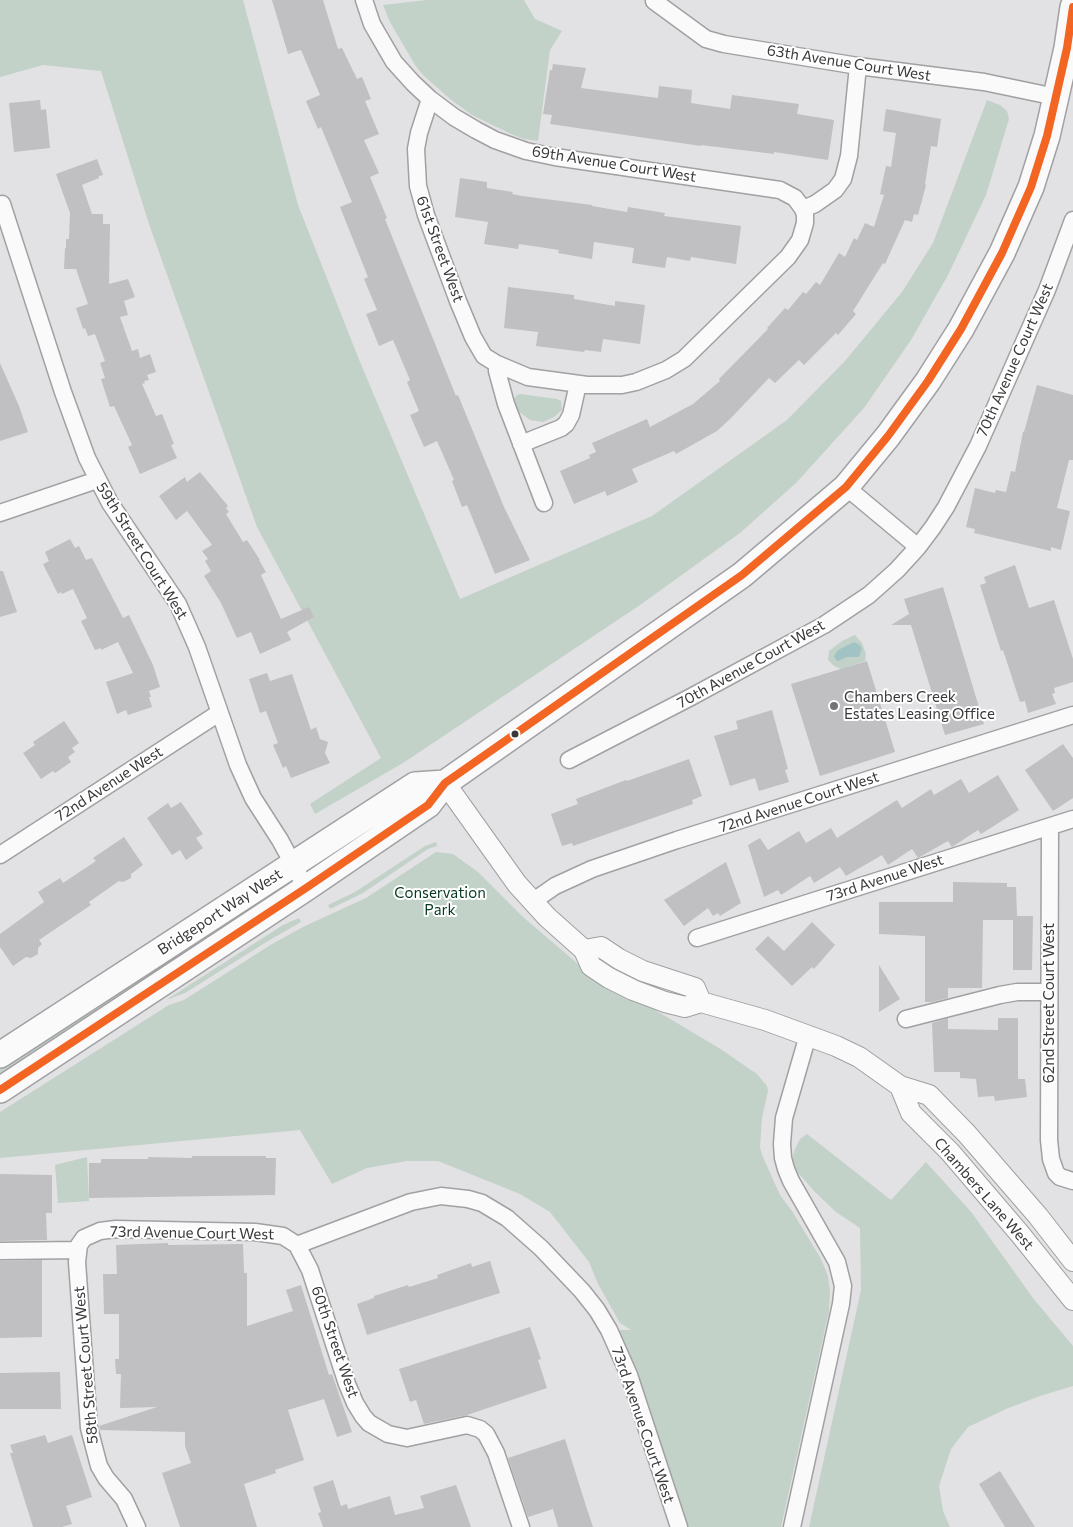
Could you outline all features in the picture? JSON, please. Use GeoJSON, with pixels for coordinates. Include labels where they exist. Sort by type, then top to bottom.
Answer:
{"type":"FeatureCollection","features":[{"type":"Feature","properties":{"kind":"main road","name":"Bridgeport Way West"},"geometry":{"type":"LineString","coordinates":[[0,1090],[428,805],[445,783],[742,575],[846,487],[888,436],[928,380],[961,329],[1002,253],[1030,188],[1047,136],[1067,48],[1073,7]]}},
{"type":"Feature","properties":{"kind":"main road","name":"Bridgeport Way West"},"geometry":{"type":"LineString","coordinates":[[0,1054],[415,785],[445,783]]}},
{"type":"Feature","properties":{"kind":"street"},"geometry":{"type":"LineString","coordinates":[[364,0],[372,24],[394,62],[430,98]]}},
{"type":"Feature","properties":{"kind":"street","name":"63th Avenue Court West"},"geometry":{"type":"LineString","coordinates":[[654,1],[706,39],[724,44],[858,66],[984,82],[1056,98]]}},
{"type":"Feature","properties":{"kind":"street"},"geometry":{"type":"LineString","coordinates":[[544,502],[506,404],[497,371],[497,364],[528,377],[578,384],[622,385],[636,382],[666,370],[684,359],[794,249],[803,232],[805,223],[803,209],[826,197],[835,190],[843,179],[849,156],[858,66]]}},
{"type":"Feature","properties":{"kind":"street","name":"69th Avenue Court West"},"geometry":{"type":"LineString","coordinates":[[430,98],[454,117],[476,130],[526,151],[555,157],[767,187],[789,194],[795,198],[803,209]]}},
{"type":"Feature","properties":{"kind":"street","name":"61st Street West"},"geometry":{"type":"LineString","coordinates":[[430,98],[416,149],[418,186],[426,215],[473,336],[484,356],[497,364]]}},
{"type":"Feature","properties":{"kind":"street","name":"59th Street Court West"},"geometry":{"type":"LineString","coordinates":[[2,204],[64,392],[84,450],[97,480],[114,509],[178,604],[197,647],[238,765],[253,798],[294,864],[306,888]]}},
{"type":"Feature","properties":{"kind":"street","name":"70th Avenue Court West"},"geometry":{"type":"LineString","coordinates":[[569,760],[691,697],[848,610],[869,595],[897,570],[918,547],[946,507],[978,446],[1043,299],[1073,220]]}},
{"type":"Feature","properties":{"kind":"street"},"geometry":{"type":"LineString","coordinates":[[522,444],[561,428],[566,424],[571,415],[578,384]]}},
{"type":"Feature","properties":{"kind":"street"},"geometry":{"type":"LineString","coordinates":[[0,513],[97,480]]}},
{"type":"Feature","properties":{"kind":"street"},"geometry":{"type":"LineString","coordinates":[[846,487],[918,547]]}},
{"type":"Feature","properties":{"kind":"street","name":"72nd Avenue West"},"geometry":{"type":"LineString","coordinates":[[0,855],[219,713]]}},
{"type":"Feature","properties":{"kind":"street","name":"72nd Avenue Court West"},"geometry":{"type":"LineString","coordinates":[[532,902],[555,886],[592,869],[677,840],[1073,715]]}},
{"type":"Feature","properties":{"kind":"street","name":"Chambers Lane West"},"geometry":{"type":"LineString","coordinates":[[445,783],[510,875],[532,902],[584,950],[601,947],[643,970],[695,988],[700,1002],[764,1020],[836,1046],[859,1057],[900,1086],[929,1095],[968,1134],[1038,1216],[1073,1261]]}},
{"type":"Feature","properties":{"kind":"street","name":"73rd Avenue West"},"geometry":{"type":"LineString","coordinates":[[697,938],[1073,819]]}},
{"type":"Feature","properties":{"kind":"street","name":"62nd Street Court West"},"geometry":{"type":"LineString","coordinates":[[1050,827],[1049,1140],[1052,1159],[1066,1179]]}},
{"type":"Feature","properties":{"kind":"street"},"geometry":{"type":"LineString","coordinates":[[906,1019],[1000,995],[1018,992],[1048,992]]}},
{"type":"Feature","properties":{"kind":"street"},"geometry":{"type":"LineString","coordinates":[[792,1527],[841,1304],[843,1286],[837,1262],[791,1181],[783,1158],[784,1118],[808,1035]]}},
{"type":"Feature","properties":{"kind":"street","name":"Chambers Lane West"},"geometry":{"type":"LineString","coordinates":[[900,1086],[911,1113],[957,1159],[1073,1300]]}},
{"type":"Feature","properties":{"kind":"street","name":"73rd Avenue Court West"},"geometry":{"type":"LineString","coordinates":[[78,1250],[81,1242],[89,1235],[100,1231],[116,1230],[258,1232],[283,1236],[297,1245],[411,1202],[441,1196],[468,1199],[482,1203],[507,1218],[541,1248],[582,1291],[609,1330],[622,1356],[679,1527]]}},
{"type":"Feature","properties":{"kind":"street","name":"60th Street West"},"geometry":{"type":"LineString","coordinates":[[297,1245],[310,1270],[347,1384],[363,1416],[369,1423],[388,1434],[407,1438],[467,1425],[480,1429],[486,1434],[496,1453],[521,1527]]}},
{"type":"Feature","properties":{"kind":"street"},"geometry":{"type":"LineString","coordinates":[[0,1251],[78,1250]]}},
{"type":"Feature","properties":{"kind":"street","name":"58th Street Court West"},"geometry":{"type":"LineString","coordinates":[[78,1250],[87,1410],[91,1441],[99,1466],[106,1478],[124,1499],[137,1527]]}},
{"type":"Feature","properties":{"kind":"green space"},"geometry":{"type":"Polygon","coordinates":[[[0,0],[243,0],[298,205],[360,362],[460,599],[652,516],[787,420],[845,361],[902,292],[933,243],[987,100],[1000,105],[1007,111],[1009,119],[986,195],[948,275],[911,340],[864,408],[796,483],[740,533],[640,605],[403,763],[315,814],[310,804],[381,758],[257,527],[149,224],[101,71],[43,65],[0,77],[0,0]]]}},
{"type":"Feature","properties":{"kind":"green space"},"geometry":{"type":"Polygon","coordinates":[[[427,0],[524,0],[535,19],[562,31],[550,50],[538,141],[524,139],[511,134],[472,115],[450,99],[423,75],[415,65],[390,22],[383,5],[427,0]]]}},
{"type":"Feature","properties":{"kind":"green space"},"geometry":{"type":"Polygon","coordinates":[[[517,395],[557,399],[561,401],[562,410],[554,417],[543,422],[530,420],[514,408],[514,399],[517,395]]]}},
{"type":"Feature","properties":{"kind":"green space"},"geometry":{"type":"Polygon","coordinates":[[[855,635],[862,643],[866,654],[865,661],[841,669],[834,666],[828,660],[829,651],[842,641],[855,635]]]}},
{"type":"Feature","properties":{"kind":"green space"},"geometry":{"type":"Polygon","coordinates":[[[436,842],[437,846],[428,849],[363,893],[330,909],[328,905],[355,892],[425,846],[436,842]]]}},
{"type":"Feature","properties":{"kind":"green space","name":"Conservation Park"},"geometry":{"type":"Polygon","coordinates":[[[436,852],[453,854],[478,872],[523,917],[578,964],[628,997],[650,1007],[719,1048],[757,1074],[767,1086],[768,1091],[762,1118],[760,1147],[762,1155],[780,1195],[821,1259],[828,1276],[830,1291],[829,1311],[781,1527],[687,1527],[669,1476],[609,1330],[631,1330],[620,1323],[598,1284],[589,1262],[550,1212],[520,1194],[438,1161],[407,1161],[367,1168],[332,1184],[300,1130],[0,1158],[0,1112],[169,1005],[184,1000],[272,944],[305,926],[366,898],[436,852]]]}},
{"type":"Feature","properties":{"kind":"green space"},"geometry":{"type":"Polygon","coordinates":[[[299,918],[301,922],[185,993],[166,1000],[283,925],[299,918]]]}},
{"type":"Feature","properties":{"kind":"green space"},"geometry":{"type":"Polygon","coordinates":[[[185,949],[167,966],[0,1076],[0,1066],[185,949]]]}},
{"type":"Feature","properties":{"kind":"green space"},"geometry":{"type":"Polygon","coordinates":[[[807,1134],[891,1200],[926,1162],[972,1213],[1033,1298],[1073,1346],[1073,1386],[1006,1409],[968,1427],[951,1449],[939,1486],[943,1511],[950,1527],[809,1527],[861,1290],[860,1228],[836,1212],[793,1167],[793,1155],[796,1147],[800,1139],[807,1134]]]}},
{"type":"Feature","properties":{"kind":"green space"},"geometry":{"type":"Polygon","coordinates":[[[87,1157],[89,1201],[58,1203],[55,1165],[87,1157]]]}},
{"type":"Feature","properties":{"kind":"water"},"geometry":{"type":"Polygon","coordinates":[[[854,642],[860,645],[862,649],[859,657],[847,657],[836,660],[834,656],[838,650],[854,642]]]}},
{"type":"Feature","properties":{"kind":"building"},"geometry":{"type":"Polygon","coordinates":[[[272,0],[323,0],[338,49],[342,48],[357,79],[362,77],[371,99],[365,101],[379,134],[364,140],[379,173],[370,177],[456,396],[458,395],[504,507],[530,560],[495,574],[467,505],[462,507],[452,481],[454,480],[437,441],[424,447],[410,415],[419,411],[407,382],[410,380],[393,340],[379,346],[366,314],[377,310],[364,279],[368,277],[340,207],[352,202],[321,127],[318,129],[306,101],[320,95],[301,50],[288,54],[272,0]]]}},
{"type":"Feature","properties":{"kind":"building"},"geometry":{"type":"Polygon","coordinates":[[[553,64],[586,68],[581,88],[658,98],[659,86],[692,90],[691,103],[730,109],[732,95],[799,104],[797,114],[834,120],[828,160],[774,152],[774,154],[701,146],[550,124],[552,115],[543,114],[550,70],[552,70],[553,64]]]}},
{"type":"Feature","properties":{"kind":"building"},"geometry":{"type":"Polygon","coordinates":[[[40,100],[41,110],[46,109],[50,148],[14,152],[9,103],[40,100]]]}},
{"type":"Feature","properties":{"kind":"building"},"geometry":{"type":"Polygon","coordinates":[[[886,109],[941,119],[937,147],[931,146],[926,185],[918,215],[914,214],[912,222],[905,220],[885,264],[883,263],[853,311],[856,314],[838,335],[836,333],[804,365],[799,360],[775,383],[769,378],[717,431],[676,454],[674,451],[632,469],[638,482],[607,496],[605,491],[574,504],[560,471],[590,458],[589,455],[596,452],[592,443],[647,419],[650,427],[693,404],[720,381],[719,379],[768,329],[785,308],[788,310],[803,292],[806,294],[816,282],[820,285],[839,253],[845,257],[854,238],[857,240],[865,223],[874,227],[884,195],[880,194],[886,166],[891,167],[896,133],[883,131],[886,109]]]}},
{"type":"Feature","properties":{"kind":"building"},"geometry":{"type":"Polygon","coordinates":[[[97,159],[103,175],[82,185],[92,214],[103,214],[103,224],[110,224],[109,284],[128,279],[135,297],[124,301],[128,315],[120,317],[132,351],[138,349],[140,358],[150,354],[156,372],[147,375],[149,380],[144,381],[145,383],[142,384],[156,416],[162,414],[174,444],[171,445],[177,458],[140,474],[128,447],[132,445],[114,406],[110,407],[101,379],[105,378],[100,363],[105,361],[95,334],[88,336],[85,328],[83,329],[76,308],[88,304],[76,269],[64,269],[66,239],[69,239],[70,213],[56,174],[97,159]]]}},
{"type":"Feature","properties":{"kind":"building"},"geometry":{"type":"Polygon","coordinates":[[[460,178],[487,182],[487,188],[513,192],[512,194],[522,196],[592,205],[627,212],[628,207],[665,213],[664,216],[741,226],[736,264],[691,257],[690,261],[667,257],[665,268],[632,263],[634,248],[594,242],[592,259],[558,253],[559,250],[519,244],[518,249],[484,244],[488,222],[455,217],[460,178]]]}},
{"type":"Feature","properties":{"kind":"building"},"geometry":{"type":"Polygon","coordinates":[[[508,287],[574,295],[574,299],[615,306],[615,301],[645,305],[640,344],[603,339],[601,352],[585,350],[584,352],[536,346],[538,332],[504,328],[508,287]]]}},
{"type":"Feature","properties":{"kind":"building"},"geometry":{"type":"Polygon","coordinates":[[[0,363],[28,432],[0,441],[0,363]]]}},
{"type":"Feature","properties":{"kind":"building"},"geometry":{"type":"Polygon","coordinates":[[[1037,385],[1073,395],[1073,460],[1069,460],[1057,508],[1070,511],[1061,550],[1051,547],[1051,551],[974,533],[975,529],[966,527],[975,488],[995,493],[996,490],[1006,492],[1011,471],[1015,472],[1023,432],[1037,385]]]}},
{"type":"Feature","properties":{"kind":"building"},"geometry":{"type":"Polygon","coordinates":[[[200,472],[228,506],[226,508],[229,512],[226,514],[243,542],[247,540],[260,560],[266,572],[261,575],[281,619],[309,607],[314,617],[287,632],[291,640],[260,654],[251,632],[237,638],[221,603],[204,576],[211,571],[205,561],[208,559],[202,551],[212,545],[187,511],[176,520],[159,496],[185,477],[187,482],[200,472]]]}},
{"type":"Feature","properties":{"kind":"building"},"geometry":{"type":"Polygon","coordinates":[[[70,539],[75,548],[79,546],[86,560],[92,558],[123,618],[129,615],[153,665],[160,687],[149,691],[152,707],[128,715],[126,710],[117,714],[106,682],[133,673],[118,642],[101,650],[101,648],[95,650],[81,621],[87,618],[73,589],[58,594],[43,564],[49,561],[45,552],[70,539]]]}},
{"type":"Feature","properties":{"kind":"building"},"geometry":{"type":"Polygon","coordinates":[[[1015,565],[1029,608],[1054,600],[1073,659],[1073,682],[1054,688],[1055,693],[1052,694],[1056,704],[1028,713],[1025,701],[1020,702],[980,585],[986,583],[984,577],[1015,565]]]}},
{"type":"Feature","properties":{"kind":"building"},"geometry":{"type":"Polygon","coordinates":[[[0,571],[3,571],[17,612],[0,617],[0,571]]]}},
{"type":"Feature","properties":{"kind":"building"},"geometry":{"type":"Polygon","coordinates":[[[943,587],[984,724],[945,735],[911,625],[891,625],[909,614],[904,599],[943,587]]]}},
{"type":"Feature","properties":{"kind":"building","name":"Chambers Creek Estates Leasing Office"},"geometry":{"type":"Polygon","coordinates":[[[867,661],[895,752],[820,776],[791,684],[867,661]]]}},
{"type":"Feature","properties":{"kind":"building"},"geometry":{"type":"Polygon","coordinates":[[[267,673],[270,681],[292,674],[311,730],[316,727],[320,739],[328,742],[325,753],[330,763],[291,778],[286,766],[283,768],[273,745],[278,743],[266,711],[260,713],[249,679],[267,673]]]}},
{"type":"Feature","properties":{"kind":"building"},"geometry":{"type":"Polygon","coordinates":[[[772,710],[788,769],[785,770],[789,782],[759,791],[755,778],[730,786],[714,736],[738,729],[736,721],[772,710]]]}},
{"type":"Feature","properties":{"kind":"building"},"geometry":{"type":"Polygon","coordinates":[[[64,721],[79,743],[72,748],[75,752],[68,757],[71,762],[55,773],[53,771],[41,779],[23,753],[35,745],[33,742],[64,721]]]}},
{"type":"Feature","properties":{"kind":"building"},"geometry":{"type":"Polygon","coordinates":[[[1063,744],[1073,758],[1073,798],[1053,811],[1025,770],[1063,744]]]}},
{"type":"Feature","properties":{"kind":"building"},"geometry":{"type":"Polygon","coordinates":[[[689,759],[702,796],[692,800],[693,804],[573,846],[572,843],[562,846],[551,814],[578,804],[576,799],[689,759]]]}},
{"type":"Feature","properties":{"kind":"building"},"geometry":{"type":"Polygon","coordinates":[[[998,775],[1019,810],[981,834],[978,830],[952,847],[948,841],[918,858],[912,849],[888,865],[882,855],[846,876],[840,867],[814,883],[810,876],[781,895],[778,890],[764,897],[748,845],[760,838],[768,850],[799,831],[806,843],[831,828],[837,838],[897,800],[902,808],[931,789],[934,795],[961,779],[969,793],[998,775]]]}},
{"type":"Feature","properties":{"kind":"building"},"geometry":{"type":"Polygon","coordinates":[[[181,802],[203,834],[196,838],[203,848],[186,860],[180,850],[172,855],[147,818],[168,803],[171,808],[181,802]]]}},
{"type":"Feature","properties":{"kind":"building"},"geometry":{"type":"Polygon","coordinates":[[[124,837],[143,865],[131,874],[131,878],[123,882],[119,881],[89,902],[91,905],[39,940],[42,944],[38,948],[38,954],[31,958],[26,957],[13,966],[0,947],[0,934],[44,902],[38,892],[60,878],[63,883],[96,861],[93,858],[124,837]]]}},
{"type":"Feature","properties":{"kind":"building"},"geometry":{"type":"Polygon","coordinates":[[[726,862],[741,903],[720,916],[718,913],[713,916],[708,908],[684,926],[664,900],[726,862]]]}},
{"type":"Feature","properties":{"kind":"building"},"geometry":{"type":"Polygon","coordinates":[[[953,882],[1007,883],[1007,887],[1016,887],[1017,916],[1033,916],[1032,970],[1013,970],[1013,920],[983,920],[982,988],[948,988],[948,998],[925,1002],[925,936],[879,934],[879,902],[953,902],[953,882]]]}},
{"type":"Feature","properties":{"kind":"building"},"geometry":{"type":"Polygon","coordinates":[[[812,922],[835,945],[814,969],[812,967],[792,986],[755,949],[768,936],[784,951],[812,922]]]}},
{"type":"Feature","properties":{"kind":"building"},"geometry":{"type":"Polygon","coordinates":[[[879,965],[900,999],[879,1012],[879,965]]]}},
{"type":"Feature","properties":{"kind":"building"},"geometry":{"type":"Polygon","coordinates":[[[948,1018],[948,1029],[998,1030],[998,1018],[1018,1018],[1018,1079],[1025,1079],[1027,1097],[995,1101],[994,1096],[978,1097],[976,1079],[960,1078],[960,1072],[934,1072],[932,1023],[948,1018]]]}},
{"type":"Feature","properties":{"kind":"building"},"geometry":{"type":"Polygon","coordinates":[[[192,1156],[266,1156],[266,1158],[276,1158],[275,1195],[89,1198],[89,1163],[101,1163],[101,1159],[192,1158],[192,1156]]]}},
{"type":"Feature","properties":{"kind":"building"},"geometry":{"type":"Polygon","coordinates":[[[0,1174],[52,1175],[52,1213],[46,1213],[47,1240],[0,1241],[0,1174]]]}},
{"type":"Feature","properties":{"kind":"building"},"geometry":{"type":"Polygon","coordinates":[[[168,1243],[168,1245],[243,1244],[244,1273],[247,1273],[247,1326],[293,1311],[286,1290],[301,1285],[329,1375],[332,1374],[352,1432],[337,1437],[324,1399],[288,1410],[304,1460],[275,1470],[276,1473],[244,1484],[257,1527],[180,1527],[162,1473],[191,1463],[185,1446],[185,1432],[100,1430],[99,1426],[157,1407],[120,1408],[121,1374],[116,1374],[115,1359],[119,1359],[119,1314],[104,1314],[103,1274],[117,1274],[116,1245],[168,1243]]]}},
{"type":"Feature","properties":{"kind":"building"},"geometry":{"type":"Polygon","coordinates":[[[42,1260],[42,1337],[0,1338],[0,1261],[42,1260]]]}},
{"type":"Feature","properties":{"kind":"building"},"geometry":{"type":"Polygon","coordinates":[[[490,1261],[500,1293],[367,1335],[357,1304],[374,1298],[374,1296],[408,1285],[409,1287],[438,1278],[437,1275],[471,1263],[472,1267],[490,1261]]]}},
{"type":"Feature","properties":{"kind":"building"},"geometry":{"type":"Polygon","coordinates":[[[530,1327],[541,1359],[538,1360],[547,1388],[467,1415],[424,1424],[416,1400],[410,1402],[399,1369],[530,1327]]]}},
{"type":"Feature","properties":{"kind":"building"},"geometry":{"type":"Polygon","coordinates":[[[60,1372],[61,1409],[0,1409],[0,1373],[60,1372]]]}},
{"type":"Feature","properties":{"kind":"building"},"geometry":{"type":"Polygon","coordinates":[[[45,1435],[48,1443],[72,1435],[92,1497],[66,1506],[72,1524],[62,1527],[33,1527],[10,1453],[13,1453],[10,1445],[45,1435]]]}},
{"type":"Feature","properties":{"kind":"building"},"geometry":{"type":"Polygon","coordinates":[[[565,1439],[593,1527],[558,1527],[553,1509],[528,1517],[508,1458],[565,1439]]]}},
{"type":"Feature","properties":{"kind":"building"},"geometry":{"type":"Polygon","coordinates":[[[1000,1471],[1035,1527],[1005,1527],[979,1484],[1000,1471]]]}},
{"type":"Feature","properties":{"kind":"building"},"geometry":{"type":"Polygon","coordinates":[[[333,1480],[341,1506],[347,1504],[348,1509],[390,1496],[395,1515],[424,1508],[420,1496],[456,1485],[471,1527],[323,1527],[318,1513],[321,1512],[313,1487],[333,1480]]]}},
{"type":"Feature","properties":{"kind":"transit line"},"geometry":{"type":"LineString","coordinates":[[0,1090],[428,805],[445,783],[742,575],[846,487],[888,436],[928,381],[961,329],[1002,253],[1031,187],[1047,136],[1067,48],[1073,7]]}},
{"type":"Feature","properties":{"kind":"place","name":"Chambers Creek Estates Leasing Office"},"geometry":{"type":"Point","coordinates":[834,706]}}]}
